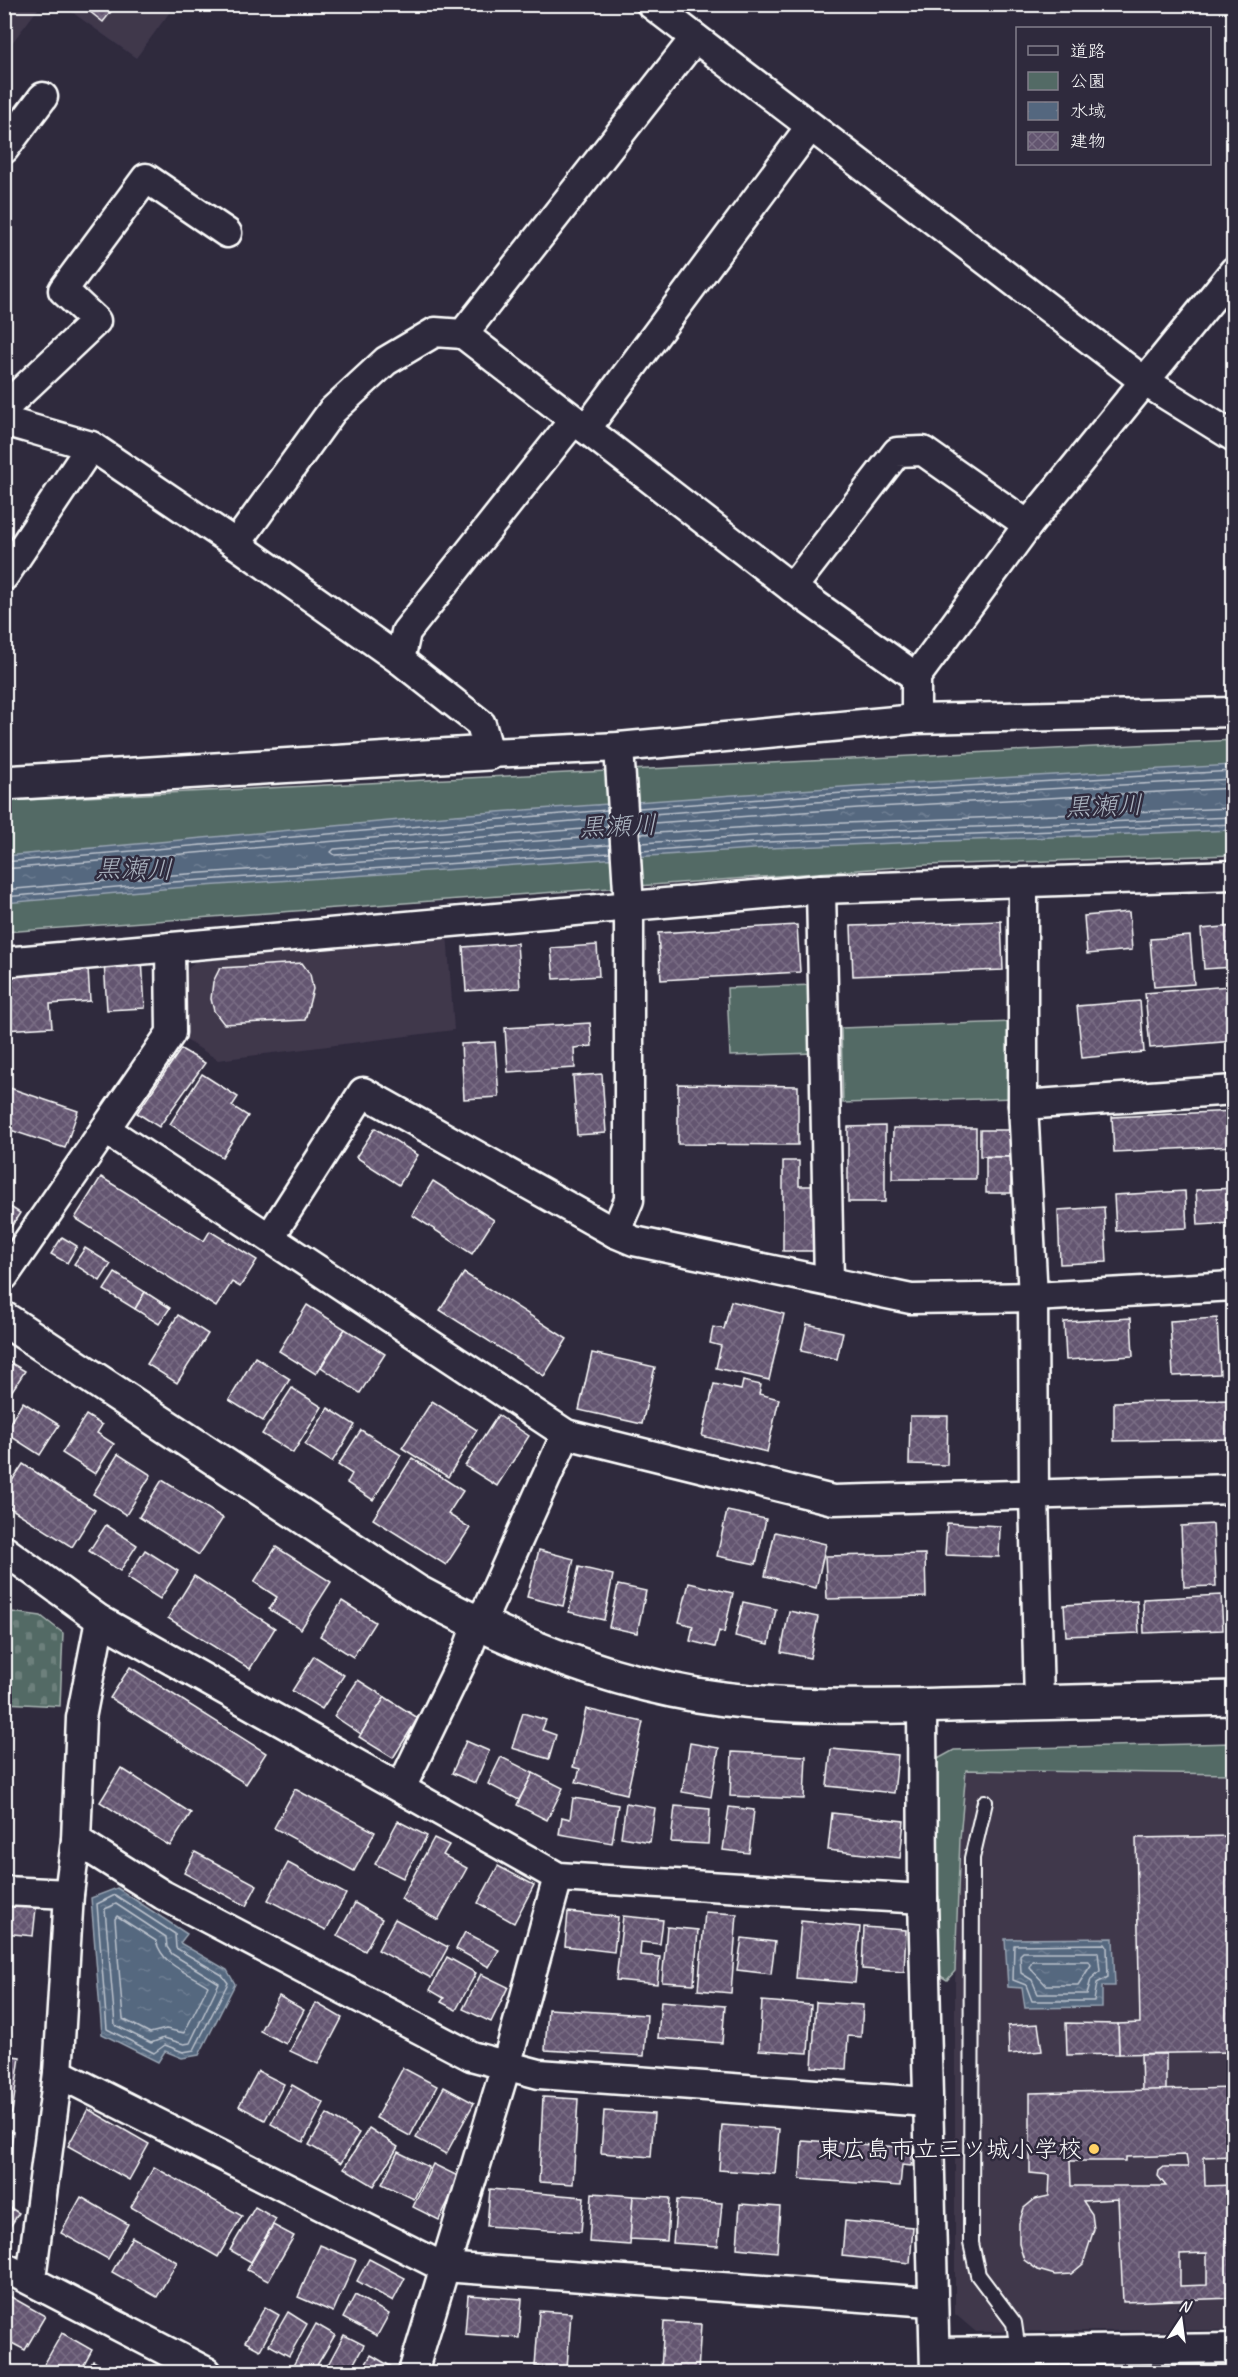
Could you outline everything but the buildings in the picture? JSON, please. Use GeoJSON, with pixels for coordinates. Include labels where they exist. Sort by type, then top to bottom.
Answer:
{"type":"FeatureCollection","features":[{"type":"Feature","properties":{"kind":"street"},"geometry":{"type":"LineString","coordinates":[[651,4],[1144,381],[1233,437]]}},
{"type":"Feature","properties":{"kind":"street"},"geometry":{"type":"LineString","coordinates":[[463,334],[695,39]]}},
{"type":"Feature","properties":{"kind":"street"},"geometry":{"type":"LineString","coordinates":[[4,149],[44,97]]}},
{"type":"Feature","properties":{"kind":"street"},"geometry":{"type":"LineString","coordinates":[[400,660],[406,632],[580,424],[810,127]]}},
{"type":"Feature","properties":{"kind":"street"},"geometry":{"type":"LineString","coordinates":[[4,408],[96,321],[63,290],[146,178],[227,233]]}},
{"type":"Feature","properties":{"kind":"street"},"geometry":{"type":"LineString","coordinates":[[916,719],[916,677],[1028,525],[1233,271]]}},
{"type":"Feature","properties":{"kind":"street"},"geometry":{"type":"LineString","coordinates":[[236,544],[332,411],[386,361],[435,332],[463,334],[792,588],[916,677]]}},
{"type":"Feature","properties":{"kind":"street"},"geometry":{"type":"LineString","coordinates":[[4,421],[91,446],[236,544],[400,660],[481,724],[489,753]]}},
{"type":"Feature","properties":{"kind":"street"},"geometry":{"type":"LineString","coordinates":[[4,576],[91,446]]}},
{"type":"Feature","properties":{"kind":"street"},"geometry":{"type":"LineString","coordinates":[[792,588],[897,452],[923,451],[1028,525]]}},
{"type":"Feature","properties":{"kind":"street"},"geometry":{"type":"LineString","coordinates":[[4,783],[489,753],[619,754],[916,719],[1233,712]]}},
{"type":"Feature","properties":{"kind":"street"},"geometry":{"type":"LineString","coordinates":[[615,1233],[629,1200],[628,901],[619,754]]}},
{"type":"Feature","properties":{"kind":"street"},"geometry":{"type":"LineString","coordinates":[[4,962],[628,901],[821,889],[1233,875]]}},
{"type":"Feature","properties":{"kind":"street"},"geometry":{"type":"LineString","coordinates":[[1023,883],[1023,1105],[1033,1298],[1034,1494],[1039,1702]]}},
{"type":"Feature","properties":{"kind":"street"},"geometry":{"type":"LineString","coordinates":[[821,889],[829,1281]]}},
{"type":"Feature","properties":{"kind":"street"},"geometry":{"type":"LineString","coordinates":[[4,1276],[171,1033],[170,947]]}},
{"type":"Feature","properties":{"kind":"street"},"geometry":{"type":"LineString","coordinates":[[1023,1105],[1233,1090]]}},
{"type":"Feature","properties":{"kind":"street"},"geometry":{"type":"LineString","coordinates":[[270,1237],[363,1092],[615,1233],[634,1241],[911,1299],[1033,1298],[1233,1286]]}},
{"type":"Feature","properties":{"kind":"street"},"geometry":{"type":"LineString","coordinates":[[105,1129],[566,1434],[833,1500],[1233,1489]]}},
{"type":"Feature","properties":{"kind":"street"},"geometry":{"type":"LineString","coordinates":[[4,1319],[417,1592],[477,1624],[539,1651],[607,1673],[724,1699],[805,1705],[922,1706],[1233,1698]]}},
{"type":"Feature","properties":{"kind":"street"},"geometry":{"type":"LineString","coordinates":[[401,1788],[468,1649],[477,1624],[488,1607],[566,1434]]}},
{"type":"Feature","properties":{"kind":"street"},"geometry":{"type":"LineString","coordinates":[[4,1550],[100,1620],[558,1877],[923,1899]]}},
{"type":"Feature","properties":{"kind":"street"},"geometry":{"type":"LineString","coordinates":[[31,2278],[58,2073],[69,1894],[76,1840],[81,1718],[100,1620]]}},
{"type":"Feature","properties":{"kind":"street"},"geometry":{"type":"LineString","coordinates":[[922,1706],[927,2102],[932,2302],[936,2362],[1018,2351],[1233,2348]]}},
{"type":"Feature","properties":{"kind":"street"},"geometry":{"type":"LineString","coordinates":[[76,1840],[163,1895],[471,2056],[539,2074],[927,2102]]}},
{"type":"Feature","properties":{"kind":"street"},"geometry":{"type":"LineString","coordinates":[[413,2373],[443,2267],[506,2066],[558,1877]]}},
{"type":"Feature","properties":{"kind":"street"},"geometry":{"type":"LineString","coordinates":[[4,1891],[69,1894]]}},
{"type":"Feature","properties":{"kind":"street"},"geometry":{"type":"LineString","coordinates":[[58,2073],[443,2267],[932,2302]]}},
{"type":"Feature","properties":{"kind":"street"},"geometry":{"type":"LineString","coordinates":[[4,2267],[31,2278],[207,2373]]}},
{"type":"Feature","properties":{"kind":"lane"},"geometry":{"type":"LineString","coordinates":[[984,1802],[972,1858],[971,2243],[978,2275],[1014,2323],[1018,2351]]}},
{"type":"Feature","properties":{"kind":"shaded area"},"geometry":{"type":"Polygon","coordinates":[[[4,5],[41,5],[5,52],[4,5]]]}},
{"type":"Feature","properties":{"kind":"shaded area"},"geometry":{"type":"Polygon","coordinates":[[[62,5],[175,5],[136,58],[62,5]]]}},
{"type":"Feature","properties":{"kind":"shaded area"},"geometry":{"type":"Polygon","coordinates":[[[447,932],[454,1030],[218,1060],[178,1035],[188,969],[203,952],[447,932]]]}},
{"type":"Feature","properties":{"kind":"shaded area","name":"東広島市立三ツ城小学校"},"geometry":{"type":"Polygon","coordinates":[[[1233,1768],[1233,2330],[976,2332],[955,2314],[955,1983],[960,1839],[966,1770],[1233,1768]]]}},
{"type":"Feature","properties":{"kind":"green space"},"geometry":{"type":"Polygon","coordinates":[[[1234,740],[1233,855],[926,865],[5,932],[4,801],[1234,740]]]}},
{"type":"Feature","properties":{"kind":"green space"},"geometry":{"type":"Polygon","coordinates":[[[813,985],[814,1053],[730,1056],[727,988],[813,985]]]}},
{"type":"Feature","properties":{"kind":"green space"},"geometry":{"type":"Polygon","coordinates":[[[1014,1022],[1015,1098],[843,1103],[841,1028],[1014,1022]]]}},
{"type":"Feature","properties":{"kind":"green space"},"geometry":{"type":"Polygon","coordinates":[[[4,1611],[41,1616],[63,1633],[60,1706],[5,1703],[4,1611]]]}},
{"type":"Feature","properties":{"kind":"green space"},"geometry":{"type":"Polygon","coordinates":[[[1233,1743],[1233,1774],[966,1770],[960,1839],[955,1971],[947,1980],[939,1975],[934,1761],[954,1750],[1233,1743]]]}},
{"type":"Feature","properties":{"kind":"water","name":"黒瀬川"},"geometry":{"type":"Polygon","coordinates":[[[1233,765],[1233,830],[768,848],[174,888],[5,903],[5,856],[455,815],[856,786],[1233,765]]]}},
{"type":"Feature","properties":{"kind":"water"},"geometry":{"type":"Polygon","coordinates":[[[117,1888],[187,1934],[180,1943],[227,1970],[235,1984],[199,2055],[182,2058],[165,2051],[158,2062],[102,2034],[91,1898],[117,1888]]]}},
{"type":"Feature","properties":{"kind":"water"},"geometry":{"type":"Polygon","coordinates":[[[1113,1938],[1115,1986],[1102,1986],[1102,2007],[1025,2008],[1022,1988],[1008,1987],[1005,1939],[1113,1938]]]}},
{"type":"Feature","properties":{"kind":"place","name":"東広島市立三ツ城小学校"},"geometry":{"type":"Point","coordinates":[1094,2149]}}]}
